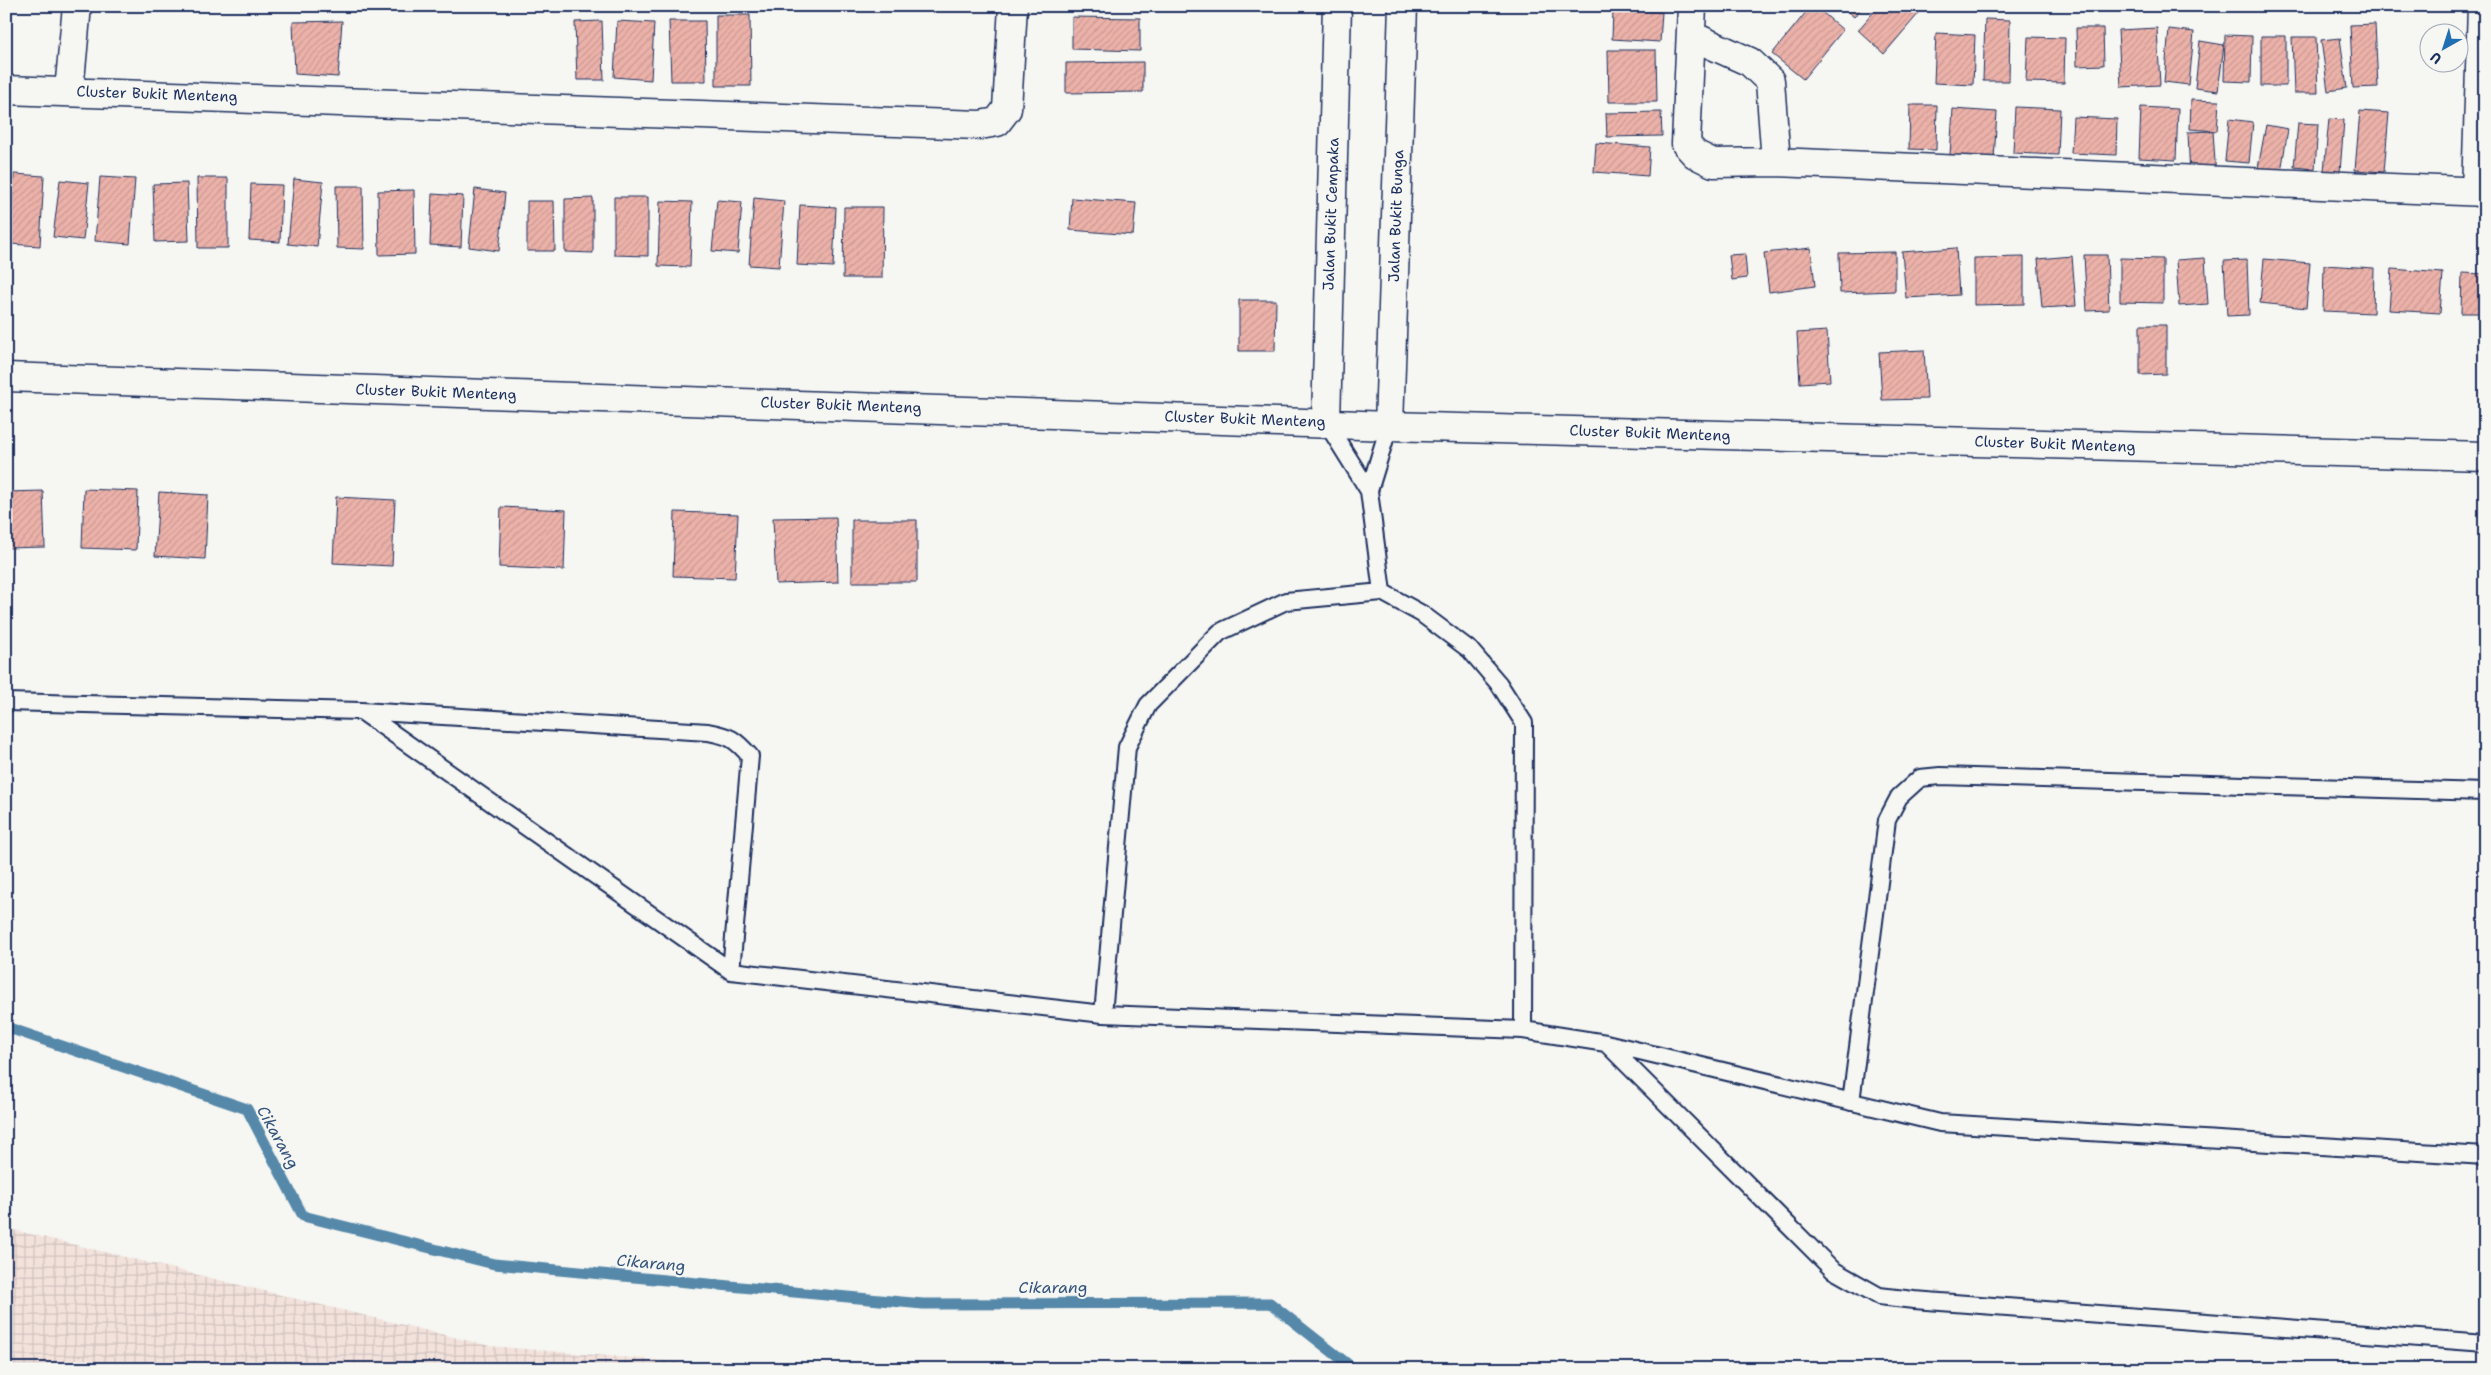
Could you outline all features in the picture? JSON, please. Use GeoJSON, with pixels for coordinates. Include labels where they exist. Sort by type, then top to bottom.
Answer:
{"type":"FeatureCollection","features":[{"type":"Feature","properties":{"kind":"street"},"geometry":{"type":"LineString","coordinates":[[69,91],[77,6]]}},
{"type":"Feature","properties":{"kind":"street","name":"Cluster Bukit Menteng"},"geometry":{"type":"LineString","coordinates":[[6,90],[980,125],[997,122],[1007,109],[1013,6]]}},
{"type":"Feature","properties":{"kind":"street","name":"Jalan Bukit Cempaka"},"geometry":{"type":"LineString","coordinates":[[1326,422],[1337,6]]}},
{"type":"Feature","properties":{"kind":"street","name":"Jalan Bukit Bunga"},"geometry":{"type":"LineString","coordinates":[[1389,426],[1403,6]]}},
{"type":"Feature","properties":{"kind":"street"},"geometry":{"type":"LineString","coordinates":[[1692,6],[1686,144],[1695,154],[1713,163],[1776,162],[2480,192],[2482,6]]}},
{"type":"Feature","properties":{"kind":"street"},"geometry":{"type":"LineString","coordinates":[[1692,36],[1750,62],[1770,81],[1776,162]]}},
{"type":"Feature","properties":{"kind":"street","name":"Cluster Bukit Menteng"},"geometry":{"type":"LineString","coordinates":[[6,377],[1326,422],[1389,426],[2485,456]]}},
{"type":"Feature","properties":{"kind":"lane"},"geometry":{"type":"LineString","coordinates":[[1326,422],[1369,491]]}},
{"type":"Feature","properties":{"kind":"lane"},"geometry":{"type":"LineString","coordinates":[[1382,592],[1369,491],[1389,426]]}},
{"type":"Feature","properties":{"kind":"lane"},"geometry":{"type":"LineString","coordinates":[[1103,1014],[1127,747],[1148,705],[1220,632],[1286,601],[1382,592],[1422,614],[1470,650],[1499,684],[1524,723],[1523,1030]]}},
{"type":"Feature","properties":{"kind":"lane"},"geometry":{"type":"LineString","coordinates":[[6,702],[361,711],[708,732],[729,736],[740,744],[750,756],[732,971]]}},
{"type":"Feature","properties":{"kind":"lane"},"geometry":{"type":"LineString","coordinates":[[361,711],[732,971],[1103,1014],[1523,1030],[1606,1043],[1940,1123],[2485,1156]]}},
{"type":"Feature","properties":{"kind":"lane"},"geometry":{"type":"LineString","coordinates":[[1851,1102],[1887,820],[1899,797],[1920,778],[1940,776],[2485,792]]}},
{"type":"Feature","properties":{"kind":"lane"},"geometry":{"type":"LineString","coordinates":[[1606,1043],[1833,1270],[1879,1296],[2485,1343]]}},
{"type":"Feature","properties":{"kind":"shaded area"},"geometry":{"type":"Polygon","coordinates":[[[6,1228],[490,1346],[760,1369],[6,1369],[6,1228]]]}},
{"type":"Feature","properties":{"kind":"building"},"geometry":{"type":"Polygon","coordinates":[[[1811,6],[1815,6],[1843,30],[1803,79],[1772,54],[1811,6]]]}},
{"type":"Feature","properties":{"kind":"building"},"geometry":{"type":"Polygon","coordinates":[[[1841,6],[1863,6],[1854,17],[1841,6]]]}},
{"type":"Feature","properties":{"kind":"building"},"geometry":{"type":"Polygon","coordinates":[[[1879,6],[1925,6],[1884,54],[1858,30],[1879,6]]]}},
{"type":"Feature","properties":{"kind":"building"},"geometry":{"type":"Polygon","coordinates":[[[1613,10],[1662,12],[1660,42],[1612,39],[1613,10]]]}},
{"type":"Feature","properties":{"kind":"building"},"geometry":{"type":"Polygon","coordinates":[[[716,15],[750,15],[751,86],[716,86],[716,15]]]}},
{"type":"Feature","properties":{"kind":"building"},"geometry":{"type":"Polygon","coordinates":[[[1072,17],[1140,18],[1140,51],[1072,49],[1072,17]]]}},
{"type":"Feature","properties":{"kind":"building"},"geometry":{"type":"Polygon","coordinates":[[[1985,19],[2010,20],[2009,81],[1983,81],[1985,19]]]}},
{"type":"Feature","properties":{"kind":"building"},"geometry":{"type":"Polygon","coordinates":[[[342,21],[338,77],[295,74],[293,22],[342,21]]]}},
{"type":"Feature","properties":{"kind":"building"},"geometry":{"type":"Polygon","coordinates":[[[602,21],[604,80],[577,80],[575,22],[602,21]]]}},
{"type":"Feature","properties":{"kind":"building"},"geometry":{"type":"Polygon","coordinates":[[[617,21],[654,23],[651,80],[614,77],[617,21]]]}},
{"type":"Feature","properties":{"kind":"building"},"geometry":{"type":"Polygon","coordinates":[[[669,21],[705,21],[706,81],[671,81],[669,21]]]}},
{"type":"Feature","properties":{"kind":"building"},"geometry":{"type":"Polygon","coordinates":[[[2375,24],[2378,87],[2353,88],[2350,25],[2375,24]]]}},
{"type":"Feature","properties":{"kind":"building"},"geometry":{"type":"Polygon","coordinates":[[[2076,28],[2103,28],[2104,65],[2077,66],[2076,28]]]}},
{"type":"Feature","properties":{"kind":"building"},"geometry":{"type":"Polygon","coordinates":[[[2157,28],[2160,85],[2121,87],[2118,30],[2157,28]]]}},
{"type":"Feature","properties":{"kind":"building"},"geometry":{"type":"Polygon","coordinates":[[[2169,29],[2194,32],[2189,85],[2164,82],[2169,29]]]}},
{"type":"Feature","properties":{"kind":"building"},"geometry":{"type":"Polygon","coordinates":[[[1936,33],[1975,35],[1973,85],[1934,83],[1936,33]]]}},
{"type":"Feature","properties":{"kind":"building"},"geometry":{"type":"Polygon","coordinates":[[[2225,35],[2252,36],[2251,82],[2224,81],[2225,35]]]}},
{"type":"Feature","properties":{"kind":"building"},"geometry":{"type":"Polygon","coordinates":[[[2261,36],[2286,36],[2286,86],[2261,86],[2261,36]]]}},
{"type":"Feature","properties":{"kind":"building"},"geometry":{"type":"Polygon","coordinates":[[[2028,37],[2065,38],[2064,83],[2026,82],[2028,37]]]}},
{"type":"Feature","properties":{"kind":"building"},"geometry":{"type":"Polygon","coordinates":[[[2292,37],[2316,37],[2318,93],[2294,93],[2292,37]]]}},
{"type":"Feature","properties":{"kind":"building"},"geometry":{"type":"Polygon","coordinates":[[[2340,38],[2347,88],[2328,91],[2321,40],[2340,38]]]}},
{"type":"Feature","properties":{"kind":"building"},"geometry":{"type":"Polygon","coordinates":[[[2200,41],[2224,45],[2218,91],[2195,88],[2200,41]]]}},
{"type":"Feature","properties":{"kind":"building"},"geometry":{"type":"Polygon","coordinates":[[[1608,50],[1656,50],[1657,102],[1609,102],[1608,50]]]}},
{"type":"Feature","properties":{"kind":"building"},"geometry":{"type":"Polygon","coordinates":[[[1143,62],[1143,92],[1066,93],[1066,63],[1143,62]]]}},
{"type":"Feature","properties":{"kind":"building"},"geometry":{"type":"Polygon","coordinates":[[[2191,100],[2219,101],[2217,131],[2190,129],[2191,100]]]}},
{"type":"Feature","properties":{"kind":"building"},"geometry":{"type":"Polygon","coordinates":[[[1910,105],[1937,105],[1936,150],[1909,149],[1910,105]]]}},
{"type":"Feature","properties":{"kind":"building"},"geometry":{"type":"Polygon","coordinates":[[[2015,107],[2060,109],[2058,155],[2013,153],[2015,107]]]}},
{"type":"Feature","properties":{"kind":"building"},"geometry":{"type":"Polygon","coordinates":[[[2141,107],[2178,109],[2176,160],[2139,158],[2141,107]]]}},
{"type":"Feature","properties":{"kind":"building"},"geometry":{"type":"Polygon","coordinates":[[[1953,109],[1997,112],[1994,159],[1950,155],[1953,109]]]}},
{"type":"Feature","properties":{"kind":"building"},"geometry":{"type":"Polygon","coordinates":[[[2360,111],[2389,113],[2384,172],[2355,170],[2360,111]]]}},
{"type":"Feature","properties":{"kind":"building"},"geometry":{"type":"Polygon","coordinates":[[[1661,112],[1662,136],[1607,137],[1606,113],[1661,112]]]}},
{"type":"Feature","properties":{"kind":"building"},"geometry":{"type":"Polygon","coordinates":[[[2073,117],[2117,119],[2116,155],[2071,153],[2073,117]]]}},
{"type":"Feature","properties":{"kind":"building"},"geometry":{"type":"Polygon","coordinates":[[[2229,119],[2253,122],[2249,163],[2225,161],[2229,119]]]}},
{"type":"Feature","properties":{"kind":"building"},"geometry":{"type":"Polygon","coordinates":[[[2329,119],[2344,120],[2340,172],[2324,171],[2329,119]]]}},
{"type":"Feature","properties":{"kind":"building"},"geometry":{"type":"Polygon","coordinates":[[[2298,123],[2318,124],[2315,169],[2294,167],[2298,123]]]}},
{"type":"Feature","properties":{"kind":"building"},"geometry":{"type":"Polygon","coordinates":[[[2266,125],[2288,129],[2281,172],[2258,168],[2266,125]]]}},
{"type":"Feature","properties":{"kind":"building"},"geometry":{"type":"Polygon","coordinates":[[[2213,131],[2216,178],[2190,179],[2188,132],[2213,131]]]}},
{"type":"Feature","properties":{"kind":"building"},"geometry":{"type":"Polygon","coordinates":[[[1596,143],[1650,147],[1648,176],[1594,172],[1596,143]]]}},
{"type":"Feature","properties":{"kind":"building"},"geometry":{"type":"Polygon","coordinates":[[[14,174],[44,176],[40,246],[10,244],[14,174]]]}},
{"type":"Feature","properties":{"kind":"building"},"geometry":{"type":"Polygon","coordinates":[[[100,177],[135,179],[130,244],[95,241],[100,177]]]}},
{"type":"Feature","properties":{"kind":"building"},"geometry":{"type":"Polygon","coordinates":[[[197,178],[228,178],[228,248],[198,248],[197,178]]]}},
{"type":"Feature","properties":{"kind":"building"},"geometry":{"type":"Polygon","coordinates":[[[294,179],[323,182],[317,247],[288,244],[294,179]]]}},
{"type":"Feature","properties":{"kind":"building"},"geometry":{"type":"Polygon","coordinates":[[[60,180],[89,183],[83,240],[53,237],[60,180]]]}},
{"type":"Feature","properties":{"kind":"building"},"geometry":{"type":"Polygon","coordinates":[[[187,183],[189,241],[155,242],[153,184],[187,183]]]}},
{"type":"Feature","properties":{"kind":"building"},"geometry":{"type":"Polygon","coordinates":[[[251,184],[282,185],[280,242],[249,240],[251,184]]]}},
{"type":"Feature","properties":{"kind":"building"},"geometry":{"type":"Polygon","coordinates":[[[336,186],[363,186],[364,249],[337,248],[336,186]]]}},
{"type":"Feature","properties":{"kind":"building"},"geometry":{"type":"Polygon","coordinates":[[[475,189],[505,193],[499,251],[469,247],[475,189]]]}},
{"type":"Feature","properties":{"kind":"building"},"geometry":{"type":"Polygon","coordinates":[[[414,190],[415,254],[379,255],[378,191],[414,190]]]}},
{"type":"Feature","properties":{"kind":"building"},"geometry":{"type":"Polygon","coordinates":[[[432,194],[463,196],[461,247],[430,245],[432,194]]]}},
{"type":"Feature","properties":{"kind":"building"},"geometry":{"type":"Polygon","coordinates":[[[614,197],[648,197],[648,256],[614,255],[614,197]]]}},
{"type":"Feature","properties":{"kind":"building"},"geometry":{"type":"Polygon","coordinates":[[[593,198],[593,253],[565,252],[565,199],[593,198]]]}},
{"type":"Feature","properties":{"kind":"building"},"geometry":{"type":"Polygon","coordinates":[[[754,198],[784,201],[779,267],[749,265],[754,198]]]}},
{"type":"Feature","properties":{"kind":"building"},"geometry":{"type":"Polygon","coordinates":[[[1072,198],[1136,203],[1133,235],[1070,230],[1072,198]]]}},
{"type":"Feature","properties":{"kind":"building"},"geometry":{"type":"Polygon","coordinates":[[[717,200],[742,202],[738,253],[712,251],[717,200]]]}},
{"type":"Feature","properties":{"kind":"building"},"geometry":{"type":"Polygon","coordinates":[[[527,201],[554,201],[555,251],[527,251],[527,201]]]}},
{"type":"Feature","properties":{"kind":"building"},"geometry":{"type":"Polygon","coordinates":[[[660,201],[692,202],[690,267],[658,266],[660,201]]]}},
{"type":"Feature","properties":{"kind":"building"},"geometry":{"type":"Polygon","coordinates":[[[800,205],[836,207],[833,267],[797,265],[800,205]]]}},
{"type":"Feature","properties":{"kind":"building"},"geometry":{"type":"Polygon","coordinates":[[[844,207],[883,207],[882,278],[843,278],[844,207]]]}},
{"type":"Feature","properties":{"kind":"building"},"geometry":{"type":"Polygon","coordinates":[[[1811,248],[1815,286],[1769,292],[1764,253],[1811,248]]]}},
{"type":"Feature","properties":{"kind":"building"},"geometry":{"type":"Polygon","coordinates":[[[1956,248],[1959,295],[1906,298],[1902,252],[1956,248]]]}},
{"type":"Feature","properties":{"kind":"building"},"geometry":{"type":"Polygon","coordinates":[[[1895,252],[1895,291],[1840,293],[1839,253],[1895,252]]]}},
{"type":"Feature","properties":{"kind":"building"},"geometry":{"type":"Polygon","coordinates":[[[1745,254],[1747,278],[1732,280],[1729,255],[1745,254]]]}},
{"type":"Feature","properties":{"kind":"building"},"geometry":{"type":"Polygon","coordinates":[[[2084,255],[2107,255],[2109,310],[2087,311],[2084,255]]]}},
{"type":"Feature","properties":{"kind":"building"},"geometry":{"type":"Polygon","coordinates":[[[2072,256],[2076,306],[2042,308],[2038,259],[2072,256]]]}},
{"type":"Feature","properties":{"kind":"building"},"geometry":{"type":"Polygon","coordinates":[[[2024,257],[2024,304],[1974,305],[1974,258],[2024,257]]]}},
{"type":"Feature","properties":{"kind":"building"},"geometry":{"type":"Polygon","coordinates":[[[2120,258],[2163,259],[2163,303],[2120,302],[2120,258]]]}},
{"type":"Feature","properties":{"kind":"building"},"geometry":{"type":"Polygon","coordinates":[[[2205,258],[2208,304],[2179,306],[2176,260],[2205,258]]]}},
{"type":"Feature","properties":{"kind":"building"},"geometry":{"type":"Polygon","coordinates":[[[2264,259],[2310,263],[2306,308],[2260,303],[2264,259]]]}},
{"type":"Feature","properties":{"kind":"building"},"geometry":{"type":"Polygon","coordinates":[[[2247,260],[2249,315],[2227,316],[2224,261],[2247,260]]]}},
{"type":"Feature","properties":{"kind":"building"},"geometry":{"type":"Polygon","coordinates":[[[2324,265],[2374,268],[2373,313],[2323,311],[2324,265]]]}},
{"type":"Feature","properties":{"kind":"building"},"geometry":{"type":"Polygon","coordinates":[[[2392,269],[2443,273],[2440,313],[2389,310],[2392,269]]]}},
{"type":"Feature","properties":{"kind":"building"},"geometry":{"type":"Polygon","coordinates":[[[2462,273],[2485,274],[2485,313],[2461,313],[2462,273]]]}},
{"type":"Feature","properties":{"kind":"building"},"geometry":{"type":"Polygon","coordinates":[[[1239,300],[1276,300],[1275,351],[1239,351],[1239,300]]]}},
{"type":"Feature","properties":{"kind":"building"},"geometry":{"type":"Polygon","coordinates":[[[2140,325],[2166,325],[2166,374],[2140,375],[2140,325]]]}},
{"type":"Feature","properties":{"kind":"building"},"geometry":{"type":"Polygon","coordinates":[[[1827,331],[1830,381],[1800,383],[1797,333],[1827,331]]]}},
{"type":"Feature","properties":{"kind":"building"},"geometry":{"type":"Polygon","coordinates":[[[1924,350],[1927,399],[1882,400],[1879,352],[1924,350]]]}},
{"type":"Feature","properties":{"kind":"building"},"geometry":{"type":"Polygon","coordinates":[[[84,489],[138,491],[136,550],[82,548],[84,489]]]}},
{"type":"Feature","properties":{"kind":"building"},"geometry":{"type":"Polygon","coordinates":[[[43,491],[45,547],[6,548],[6,492],[43,491]]]}},
{"type":"Feature","properties":{"kind":"building"},"geometry":{"type":"Polygon","coordinates":[[[159,492],[208,495],[205,559],[155,556],[159,492]]]}},
{"type":"Feature","properties":{"kind":"building"},"geometry":{"type":"Polygon","coordinates":[[[336,497],[395,500],[392,566],[333,563],[336,497]]]}},
{"type":"Feature","properties":{"kind":"building"},"geometry":{"type":"Polygon","coordinates":[[[501,507],[566,510],[564,570],[499,567],[501,507]]]}},
{"type":"Feature","properties":{"kind":"building"},"geometry":{"type":"Polygon","coordinates":[[[675,512],[738,514],[735,578],[673,576],[675,512]]]}},
{"type":"Feature","properties":{"kind":"building"},"geometry":{"type":"Polygon","coordinates":[[[836,517],[838,582],[776,584],[773,518],[836,517]]]}},
{"type":"Feature","properties":{"kind":"building"},"geometry":{"type":"Polygon","coordinates":[[[852,520],[917,520],[917,582],[852,582],[852,520]]]}},
{"type":"Feature","properties":{"kind":"waterway","name":"Cikarang"},"geometry":{"type":"LineString","coordinates":[[6,1027],[247,1109],[303,1216],[494,1264],[923,1304],[1270,1303],[1354,1369]]}}]}
